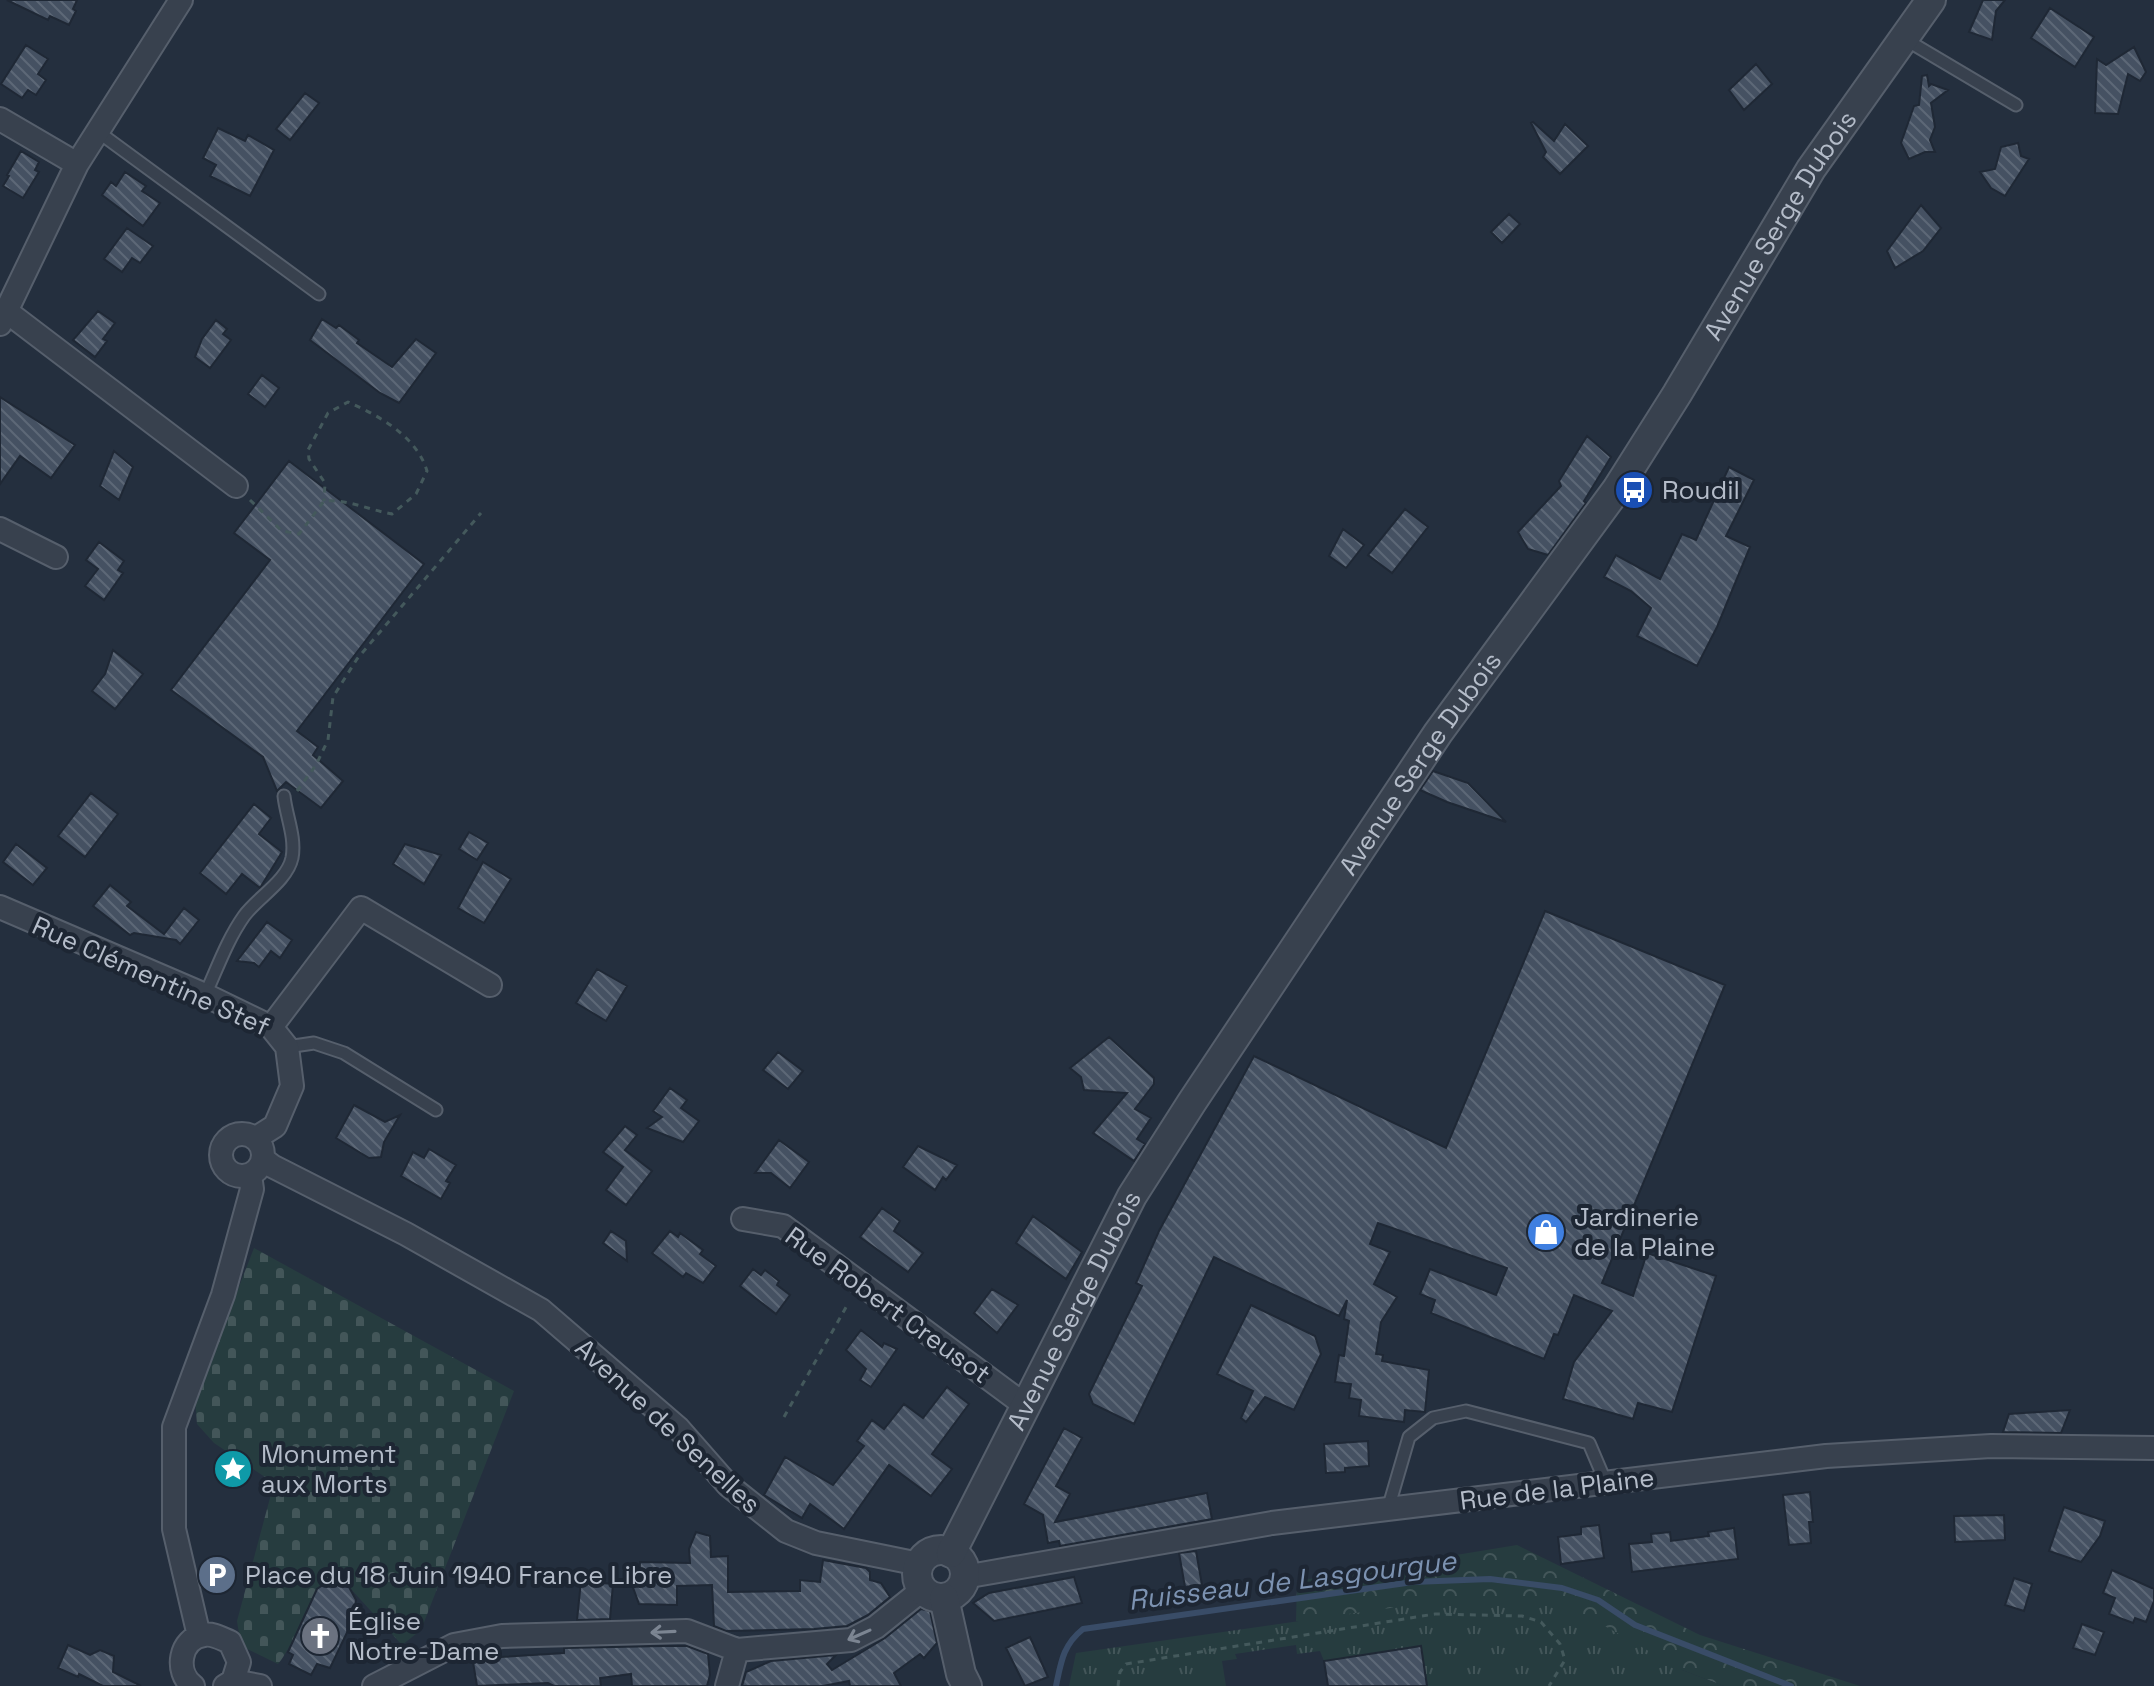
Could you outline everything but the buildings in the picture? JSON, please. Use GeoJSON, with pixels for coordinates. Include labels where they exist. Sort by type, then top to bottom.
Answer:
{"type":"FeatureCollection","features":[{"type":"Feature","properties":{"kind":"street"},"geometry":{"type":"LineString","coordinates":[[181,0],[77,164],[3,318],[236,486]]}},
{"type":"Feature","properties":{"kind":"street","name":"Avenue Serge Dubois"},"geometry":{"type":"LineString","coordinates":[[929,1584],[958,1591],[958,1565],[1026,1406],[1132,1196],[1183,1115],[1438,733],[1617,489],[1811,169],[1931,0]]}},
{"type":"Feature","properties":{"kind":"street"},"geometry":{"type":"LineString","coordinates":[[0,119],[77,164]]}},
{"type":"Feature","properties":{"kind":"street"},"geometry":{"type":"LineString","coordinates":[[0,529],[56,557]]}},
{"type":"Feature","properties":{"kind":"street","name":"Rue Clémentine Stef"},"geometry":{"type":"LineString","coordinates":[[0,907],[205,995],[271,1027],[287,1047],[292,1086],[275,1126],[256,1158]]}},
{"type":"Feature","properties":{"kind":"street"},"geometry":{"type":"LineString","coordinates":[[271,1027],[361,908],[490,985]]}},
{"type":"Feature","properties":{"kind":"street"},"geometry":{"type":"LineString","coordinates":[[199,1636],[174,1529],[174,1427],[223,1295],[252,1189],[256,1158]]}},
{"type":"Feature","properties":{"kind":"street","name":"Avenue de Senelles"},"geometry":{"type":"LineString","coordinates":[[256,1158],[406,1234],[541,1310],[678,1428],[728,1485],[786,1531],[929,1584]]}},
{"type":"Feature","properties":{"kind":"street","name":"Rue Robert Creusot"},"geometry":{"type":"LineString","coordinates":[[743,1219],[783,1226],[1026,1406]]}},
{"type":"Feature","properties":{"kind":"street","name":"Rue de la Plaine"},"geometry":{"type":"LineString","coordinates":[[958,1565],[1272,1523],[1826,1456],[1991,1446],[2154,1448]]}},
{"type":"Feature","properties":{"kind":"street"},"geometry":{"type":"LineString","coordinates":[[958,1565],[937,1551],[924,1557],[929,1584],[967,1686]]}},
{"type":"Feature","properties":{"kind":"street"},"geometry":{"type":"LineString","coordinates":[[374,1686],[454,1645],[502,1636],[687,1631],[737,1650],[851,1640],[876,1627],[929,1584]]}},
{"type":"Feature","properties":{"kind":"street"},"geometry":{"type":"LineString","coordinates":[[185,1682],[180,1664],[188,1643],[209,1634],[230,1642],[239,1662],[229,1684],[260,1686]]}},
{"type":"Feature","properties":{"kind":"street"},"geometry":{"type":"LineString","coordinates":[[727,1686],[737,1650]]}},
{"type":"Feature","properties":{"kind":"lane"},"geometry":{"type":"LineString","coordinates":[[1902,38],[2016,105]]}},
{"type":"Feature","properties":{"kind":"lane"},"geometry":{"type":"LineString","coordinates":[[97,131],[319,294]]}},
{"type":"Feature","properties":{"kind":"lane"},"geometry":{"type":"LineString","coordinates":[[205,995],[245,915],[282,876],[292,860],[292,832],[284,802]]}},
{"type":"Feature","properties":{"kind":"lane"},"geometry":{"type":"LineString","coordinates":[[287,1047],[314,1043],[344,1053],[436,1110]]}},
{"type":"Feature","properties":{"kind":"lane"},"geometry":{"type":"LineString","coordinates":[[1388,1509],[1409,1437],[1433,1418],[1466,1411],[1589,1443],[1606,1483]]}},
{"type":"Feature","properties":{"kind":"path"},"geometry":{"type":"LineString","coordinates":[[236,486],[282,531],[299,534],[324,501],[325,483],[309,459],[308,450],[328,413],[348,402],[386,421],[422,454],[427,471],[416,494],[392,514],[342,499],[324,501]]}},
{"type":"Feature","properties":{"kind":"path"},"geometry":{"type":"LineString","coordinates":[[284,802],[316,765],[328,740],[333,697],[357,659],[481,513]]}},
{"type":"Feature","properties":{"kind":"path"},"geometry":{"type":"LineString","coordinates":[[784,1417],[860,1283]]}},
{"type":"Feature","properties":{"kind":"path"},"geometry":{"type":"LineString","coordinates":[[1118,1686],[1120,1672],[1126,1664],[1435,1614],[1522,1616],[1541,1622],[1560,1644],[1565,1660],[1549,1686]]}},
{"type":"Feature","properties":{"kind":"green space"},"geometry":{"type":"Polygon","coordinates":[[[254,1248],[514,1391],[421,1630],[402,1645],[349,1587],[330,1580],[313,1598],[278,1664],[241,1646],[237,1621],[274,1483],[214,1443],[197,1424],[195,1400],[254,1248]]]}},
{"type":"Feature","properties":{"kind":"green space"},"geometry":{"type":"Polygon","coordinates":[[[1517,1545],[1700,1635],[1860,1686],[1724,1686],[1682,1670],[1296,1621],[1297,1581],[1517,1545]]]}},
{"type":"Feature","properties":{"kind":"green space"},"geometry":{"type":"Polygon","coordinates":[[[1474,1596],[1566,1604],[1682,1670],[1724,1686],[1428,1686],[1421,1646],[1324,1661],[1320,1651],[1297,1654],[1296,1645],[1235,1654],[1237,1659],[1222,1661],[1226,1686],[1069,1686],[1076,1653],[1474,1596]]]}},
{"type":"Feature","properties":{"kind":"waterway","name":"Ruisseau de Lasgourgue"},"geometry":{"type":"LineString","coordinates":[[1056,1686],[1067,1648],[1083,1629],[1413,1582],[1490,1579],[1562,1588],[1598,1600],[1635,1625],[1791,1686]]}},
{"type":"Feature","properties":{"kind":"place","name":"Roudil"},"geometry":{"type":"Point","coordinates":[1634,490]}},
{"type":"Feature","properties":{"kind":"place","name":"Jardinerie de la Plaine"},"geometry":{"type":"Point","coordinates":[1546,1232]}},
{"type":"Feature","properties":{"kind":"place","name":"Monument aux Morts"},"geometry":{"type":"Point","coordinates":[233,1469]}},
{"type":"Feature","properties":{"kind":"place","name":"Place du 18 Juin 1940 France Libre"},"geometry":{"type":"Point","coordinates":[217,1575]}},
{"type":"Feature","properties":{"kind":"place","name":"Église Notre-Dame"},"geometry":{"type":"Point","coordinates":[320,1636]}}]}
